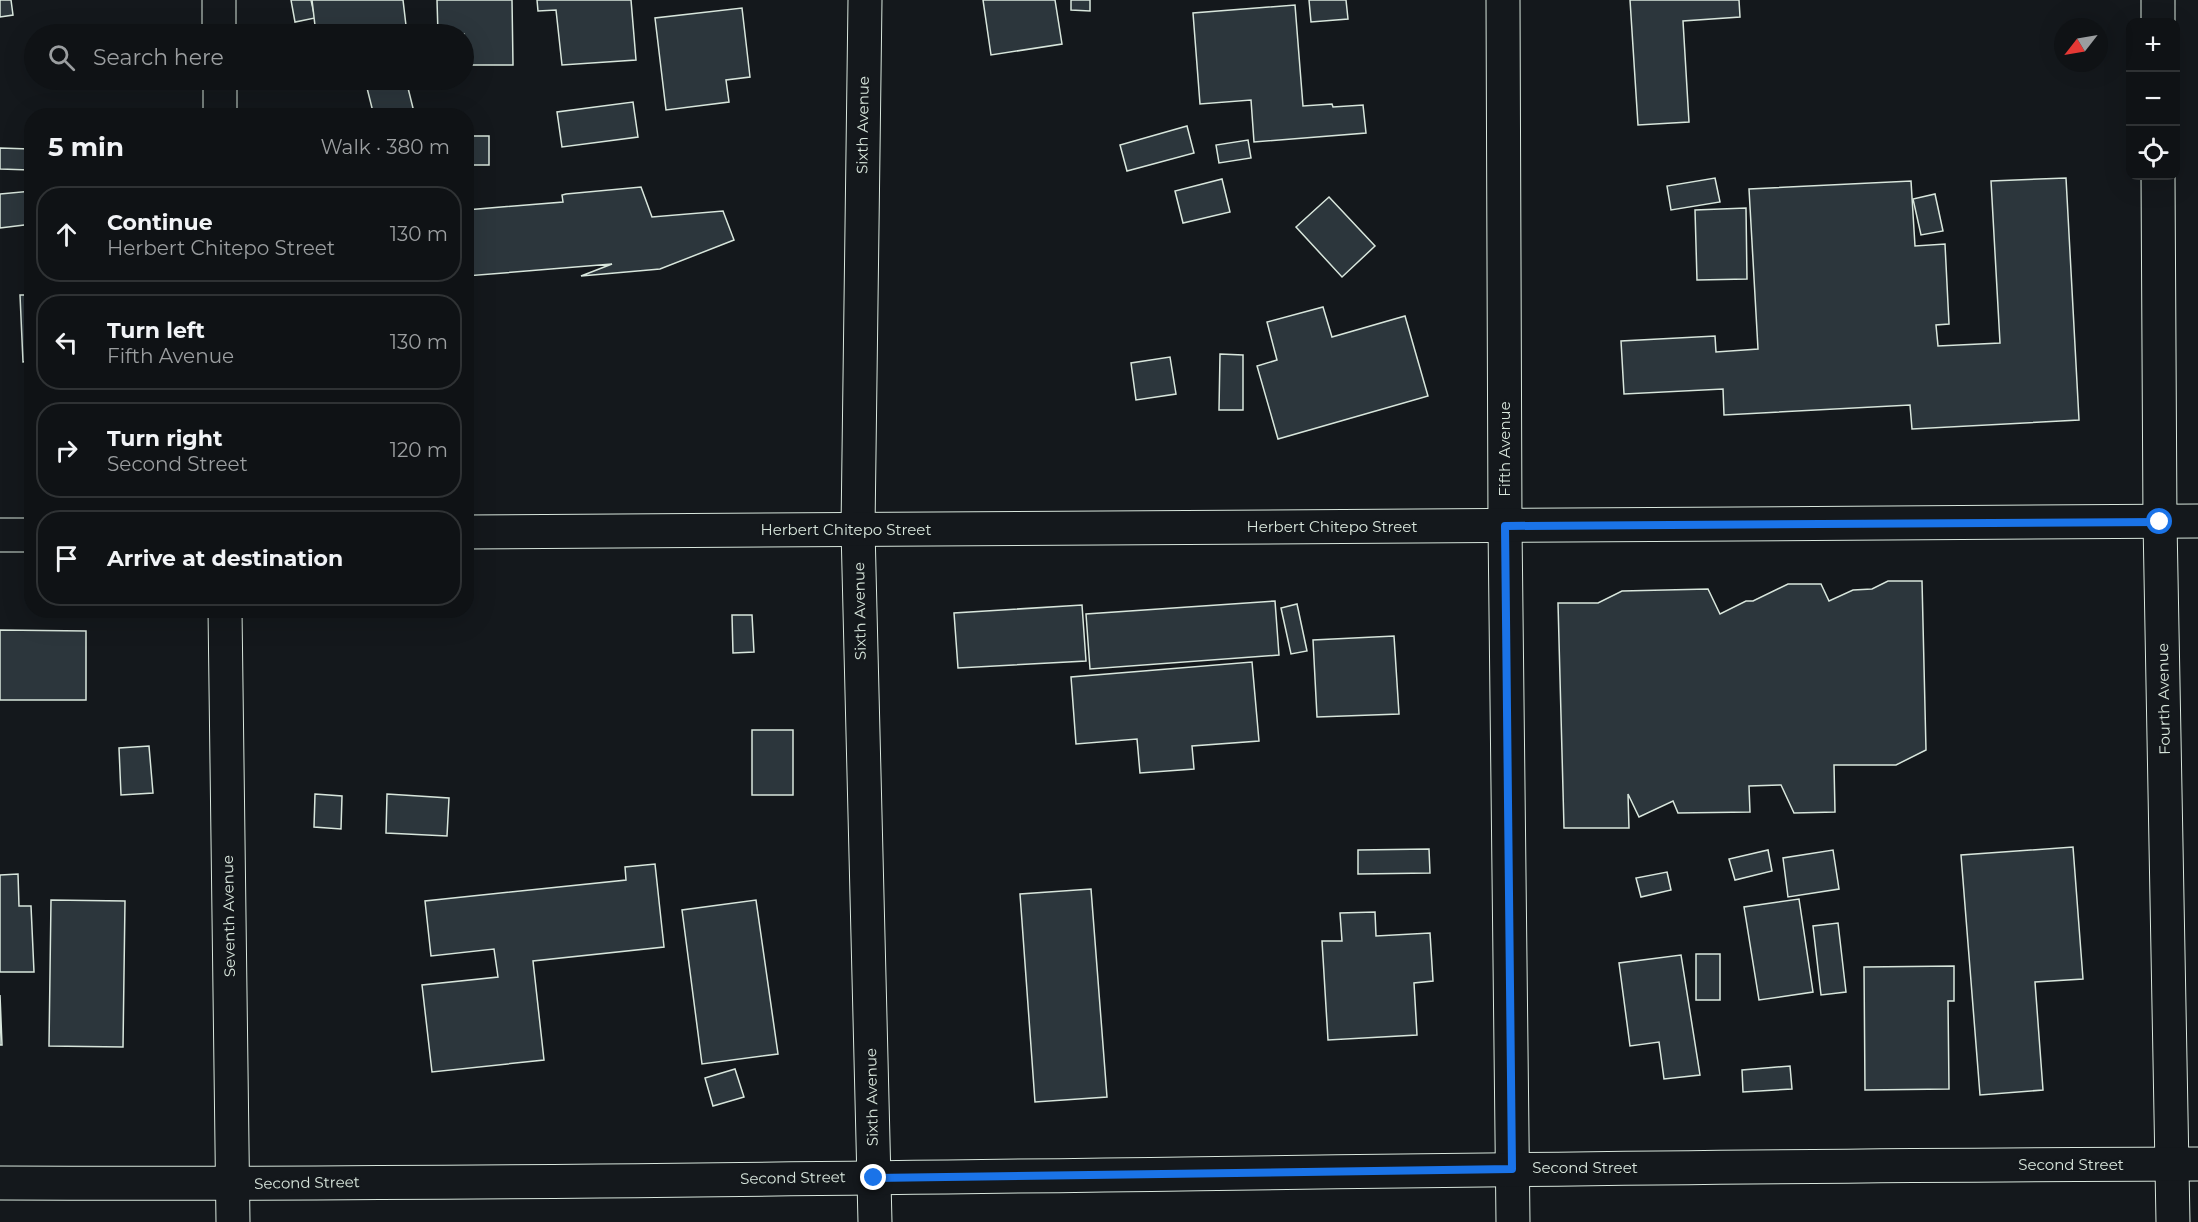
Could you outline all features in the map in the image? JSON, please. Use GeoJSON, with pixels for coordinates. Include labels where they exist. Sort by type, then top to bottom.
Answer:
{"type":"FeatureCollection","features":[{"type":"Feature","properties":{"kind":"street"},"geometry":{"type":"LineString","coordinates":[[219,0],[219,24]]}},
{"type":"Feature","properties":{"kind":"street","name":"Sixth Avenue"},"geometry":{"type":"LineString","coordinates":[[865,0],[858,529],[875,1222]]}},
{"type":"Feature","properties":{"kind":"street","name":"Fifth Avenue"},"geometry":{"type":"LineString","coordinates":[[1503,0],[1505,526],[1513,1222]]}},
{"type":"Feature","properties":{"kind":"street"},"geometry":{"type":"LineString","coordinates":[[2158,0],[2158,18]]}},
{"type":"Feature","properties":{"kind":"street"},"geometry":{"type":"LineString","coordinates":[[220,90],[220,108]]}},
{"type":"Feature","properties":{"kind":"street","name":"Fourth Avenue"},"geometry":{"type":"LineString","coordinates":[[2158,180],[2160,522],[2185,1164],[2173,1222]]}},
{"type":"Feature","properties":{"kind":"street","name":"Herbert Chitepo Street"},"geometry":{"type":"LineString","coordinates":[[474,532],[2198,521]]}},
{"type":"Feature","properties":{"kind":"street"},"geometry":{"type":"LineString","coordinates":[[0,535],[24,535]]}},
{"type":"Feature","properties":{"kind":"street","name":"Seventh Avenue"},"geometry":{"type":"LineString","coordinates":[[225,618],[233,1222]]}},
{"type":"Feature","properties":{"kind":"street","name":"Second Street"},"geometry":{"type":"LineString","coordinates":[[0,1183],[233,1184],[1512,1169],[2185,1164]]}},
{"type":"Feature","properties":{"kind":"building"},"geometry":{"type":"Polygon","coordinates":[[[0,0],[11,0],[13,15],[0,17],[0,0]]]}},
{"type":"Feature","properties":{"kind":"building"},"geometry":{"type":"Polygon","coordinates":[[[291,0],[311,0],[315,18],[295,22],[291,0]]]}},
{"type":"Feature","properties":{"kind":"building"},"geometry":{"type":"Polygon","coordinates":[[[312,0],[403,0],[406,24],[315,24],[312,0]]]}},
{"type":"Feature","properties":{"kind":"building"},"geometry":{"type":"Polygon","coordinates":[[[437,0],[512,0],[513,65],[474,65],[474,24],[438,24],[437,0]]]}},
{"type":"Feature","properties":{"kind":"building"},"geometry":{"type":"Polygon","coordinates":[[[537,0],[631,0],[636,60],[562,65],[556,10],[538,11],[537,0]]]}},
{"type":"Feature","properties":{"kind":"building"},"geometry":{"type":"Polygon","coordinates":[[[983,0],[1055,0],[1062,44],[991,55],[983,0]]]}},
{"type":"Feature","properties":{"kind":"building"},"geometry":{"type":"Polygon","coordinates":[[[1071,0],[1090,0],[1090,11],[1071,10],[1071,0]]]}},
{"type":"Feature","properties":{"kind":"building"},"geometry":{"type":"Polygon","coordinates":[[[1309,0],[1346,0],[1348,19],[1311,22],[1309,0]]]}},
{"type":"Feature","properties":{"kind":"building"},"geometry":{"type":"Polygon","coordinates":[[[1630,0],[1739,0],[1740,17],[1683,21],[1689,122],[1638,125],[1630,0]]]}},
{"type":"Feature","properties":{"kind":"building"},"geometry":{"type":"Polygon","coordinates":[[[1295,5],[1303,106],[1363,105],[1366,133],[1254,142],[1251,100],[1200,104],[1193,13],[1295,5]]]}},
{"type":"Feature","properties":{"kind":"building"},"geometry":{"type":"Polygon","coordinates":[[[742,8],[750,77],[726,80],[729,102],[666,110],[655,18],[742,8]]]}},
{"type":"Feature","properties":{"kind":"building"},"geometry":{"type":"Polygon","coordinates":[[[368,90],[408,90],[413,108],[372,108],[368,90]]]}},
{"type":"Feature","properties":{"kind":"building"},"geometry":{"type":"Polygon","coordinates":[[[633,102],[638,137],[562,147],[557,112],[633,102]]]}},
{"type":"Feature","properties":{"kind":"building"},"geometry":{"type":"Polygon","coordinates":[[[1187,126],[1194,153],[1127,171],[1120,145],[1187,126]]]}},
{"type":"Feature","properties":{"kind":"building"},"geometry":{"type":"Polygon","coordinates":[[[474,136],[489,136],[489,165],[474,165],[474,136]]]}},
{"type":"Feature","properties":{"kind":"building"},"geometry":{"type":"Polygon","coordinates":[[[1248,140],[1251,158],[1219,163],[1216,145],[1248,140]]]}},
{"type":"Feature","properties":{"kind":"building"},"geometry":{"type":"Polygon","coordinates":[[[0,148],[24,149],[24,170],[0,169],[0,148]]]}},
{"type":"Feature","properties":{"kind":"building"},"geometry":{"type":"Polygon","coordinates":[[[1715,178],[1720,202],[1671,210],[1667,186],[1715,178]]]}},
{"type":"Feature","properties":{"kind":"building"},"geometry":{"type":"Polygon","coordinates":[[[2066,178],[2079,420],[1912,429],[1910,405],[1724,415],[1723,389],[1624,394],[1621,341],[1715,336],[1716,352],[1758,349],[1749,189],[1911,181],[1915,246],[1945,244],[1949,324],[1936,325],[1938,346],[2000,343],[1991,181],[2066,178]]]}},
{"type":"Feature","properties":{"kind":"building"},"geometry":{"type":"Polygon","coordinates":[[[1222,179],[1230,212],[1183,223],[1175,191],[1222,179]]]}},
{"type":"Feature","properties":{"kind":"building"},"geometry":{"type":"Polygon","coordinates":[[[641,187],[652,217],[723,211],[734,240],[660,269],[581,276],[612,264],[474,275],[474,209],[563,202],[562,195],[641,187]]]}},
{"type":"Feature","properties":{"kind":"building"},"geometry":{"type":"Polygon","coordinates":[[[24,192],[24,225],[0,228],[0,194],[24,192]]]}},
{"type":"Feature","properties":{"kind":"building"},"geometry":{"type":"Polygon","coordinates":[[[1935,194],[1943,231],[1921,235],[1913,199],[1935,194]]]}},
{"type":"Feature","properties":{"kind":"building"},"geometry":{"type":"Polygon","coordinates":[[[1329,197],[1375,246],[1342,277],[1296,227],[1329,197]]]}},
{"type":"Feature","properties":{"kind":"building"},"geometry":{"type":"Polygon","coordinates":[[[1746,208],[1747,279],[1697,280],[1695,210],[1746,208]]]}},
{"type":"Feature","properties":{"kind":"building"},"geometry":{"type":"Polygon","coordinates":[[[20,295],[24,295],[23,362],[20,295]]]}},
{"type":"Feature","properties":{"kind":"building"},"geometry":{"type":"Polygon","coordinates":[[[1323,307],[1332,337],[1405,316],[1428,396],[1278,439],[1257,366],[1277,360],[1267,322],[1323,307]]]}},
{"type":"Feature","properties":{"kind":"building"},"geometry":{"type":"Polygon","coordinates":[[[1220,354],[1243,355],[1243,410],[1219,410],[1220,354]]]}},
{"type":"Feature","properties":{"kind":"building"},"geometry":{"type":"Polygon","coordinates":[[[1170,357],[1176,394],[1136,400],[1131,363],[1170,357]]]}},
{"type":"Feature","properties":{"kind":"building"},"geometry":{"type":"Polygon","coordinates":[[[1888,581],[1922,581],[1926,750],[1896,765],[1834,765],[1835,812],[1794,813],[1781,785],[1749,786],[1750,812],[1678,813],[1673,801],[1639,817],[1628,794],[1629,828],[1564,828],[1558,603],[1598,603],[1622,591],[1708,589],[1720,614],[1788,584],[1821,584],[1829,601],[1853,590],[1872,589],[1888,581]]]}},
{"type":"Feature","properties":{"kind":"building"},"geometry":{"type":"Polygon","coordinates":[[[1275,601],[1279,655],[1090,669],[1086,614],[1275,601]]]}},
{"type":"Feature","properties":{"kind":"building"},"geometry":{"type":"Polygon","coordinates":[[[1297,604],[1307,651],[1291,654],[1281,608],[1297,604]]]}},
{"type":"Feature","properties":{"kind":"building"},"geometry":{"type":"Polygon","coordinates":[[[1082,605],[1086,661],[958,668],[954,613],[1082,605]]]}},
{"type":"Feature","properties":{"kind":"building"},"geometry":{"type":"Polygon","coordinates":[[[732,615],[752,615],[754,652],[733,653],[732,615]]]}},
{"type":"Feature","properties":{"kind":"building"},"geometry":{"type":"Polygon","coordinates":[[[0,630],[86,631],[86,700],[0,700],[0,630]]]}},
{"type":"Feature","properties":{"kind":"building"},"geometry":{"type":"Polygon","coordinates":[[[1394,636],[1399,714],[1317,717],[1313,640],[1394,636]]]}},
{"type":"Feature","properties":{"kind":"building"},"geometry":{"type":"Polygon","coordinates":[[[1252,662],[1259,741],[1192,746],[1194,769],[1140,773],[1137,739],[1076,744],[1071,677],[1252,662]]]}},
{"type":"Feature","properties":{"kind":"building"},"geometry":{"type":"Polygon","coordinates":[[[752,730],[793,730],[793,795],[752,795],[752,730]]]}},
{"type":"Feature","properties":{"kind":"building"},"geometry":{"type":"Polygon","coordinates":[[[149,746],[153,793],[121,795],[119,748],[149,746]]]}},
{"type":"Feature","properties":{"kind":"building"},"geometry":{"type":"Polygon","coordinates":[[[315,794],[342,796],[341,829],[314,827],[315,794]]]}},
{"type":"Feature","properties":{"kind":"building"},"geometry":{"type":"Polygon","coordinates":[[[387,794],[449,798],[447,836],[386,833],[387,794]]]}},
{"type":"Feature","properties":{"kind":"building"},"geometry":{"type":"Polygon","coordinates":[[[2073,847],[2083,979],[2035,982],[2043,1090],[1980,1095],[1961,855],[2073,847]]]}},
{"type":"Feature","properties":{"kind":"building"},"geometry":{"type":"Polygon","coordinates":[[[1429,849],[1430,873],[1358,874],[1358,850],[1429,849]]]}},
{"type":"Feature","properties":{"kind":"building"},"geometry":{"type":"Polygon","coordinates":[[[1768,850],[1772,871],[1735,880],[1729,859],[1768,850]]]}},
{"type":"Feature","properties":{"kind":"building"},"geometry":{"type":"Polygon","coordinates":[[[1833,850],[1839,889],[1788,897],[1783,858],[1833,850]]]}},
{"type":"Feature","properties":{"kind":"building"},"geometry":{"type":"Polygon","coordinates":[[[655,864],[664,947],[533,961],[544,1060],[432,1072],[422,985],[498,977],[494,949],[431,956],[425,901],[626,880],[625,867],[655,864]]]}},
{"type":"Feature","properties":{"kind":"building"},"geometry":{"type":"Polygon","coordinates":[[[1667,872],[1671,890],[1641,897],[1636,878],[1667,872]]]}},
{"type":"Feature","properties":{"kind":"building"},"geometry":{"type":"Polygon","coordinates":[[[18,874],[19,906],[31,906],[34,972],[0,972],[0,875],[18,874]]]}},
{"type":"Feature","properties":{"kind":"building"},"geometry":{"type":"Polygon","coordinates":[[[1091,889],[1107,1097],[1035,1102],[1020,894],[1091,889]]]}},
{"type":"Feature","properties":{"kind":"building"},"geometry":{"type":"Polygon","coordinates":[[[1799,899],[1813,992],[1759,1000],[1744,907],[1799,899]]]}},
{"type":"Feature","properties":{"kind":"building"},"geometry":{"type":"Polygon","coordinates":[[[51,900],[125,901],[123,1047],[49,1046],[51,900]]]}},
{"type":"Feature","properties":{"kind":"building"},"geometry":{"type":"Polygon","coordinates":[[[756,900],[778,1054],[702,1064],[682,910],[756,900]]]}},
{"type":"Feature","properties":{"kind":"building"},"geometry":{"type":"Polygon","coordinates":[[[1375,912],[1376,936],[1430,933],[1433,981],[1414,983],[1417,1035],[1328,1040],[1322,941],[1342,941],[1340,913],[1375,912]]]}},
{"type":"Feature","properties":{"kind":"building"},"geometry":{"type":"Polygon","coordinates":[[[1838,923],[1846,992],[1821,995],[1813,926],[1838,923]]]}},
{"type":"Feature","properties":{"kind":"building"},"geometry":{"type":"Polygon","coordinates":[[[1696,954],[1720,954],[1720,1000],[1696,1000],[1696,954]]]}},
{"type":"Feature","properties":{"kind":"building"},"geometry":{"type":"Polygon","coordinates":[[[1681,955],[1700,1075],[1664,1079],[1659,1042],[1630,1046],[1619,963],[1681,955]]]}},
{"type":"Feature","properties":{"kind":"building"},"geometry":{"type":"Polygon","coordinates":[[[1954,966],[1954,1001],[1948,1001],[1949,1089],[1865,1090],[1864,967],[1954,966]]]}},
{"type":"Feature","properties":{"kind":"building"},"geometry":{"type":"Polygon","coordinates":[[[0,995],[2,1045],[0,1045],[0,995]]]}},
{"type":"Feature","properties":{"kind":"building"},"geometry":{"type":"Polygon","coordinates":[[[1790,1066],[1792,1089],[1743,1092],[1742,1070],[1790,1066]]]}},
{"type":"Feature","properties":{"kind":"building"},"geometry":{"type":"Polygon","coordinates":[[[735,1069],[744,1097],[713,1106],[705,1078],[735,1069]]]}},
{"type":"Feature","properties":{"kind":"route"},"geometry":{"type":"LineString","coordinates":[[874,1178],[1512,1169],[1505,526],[2160,522]]}}]}
